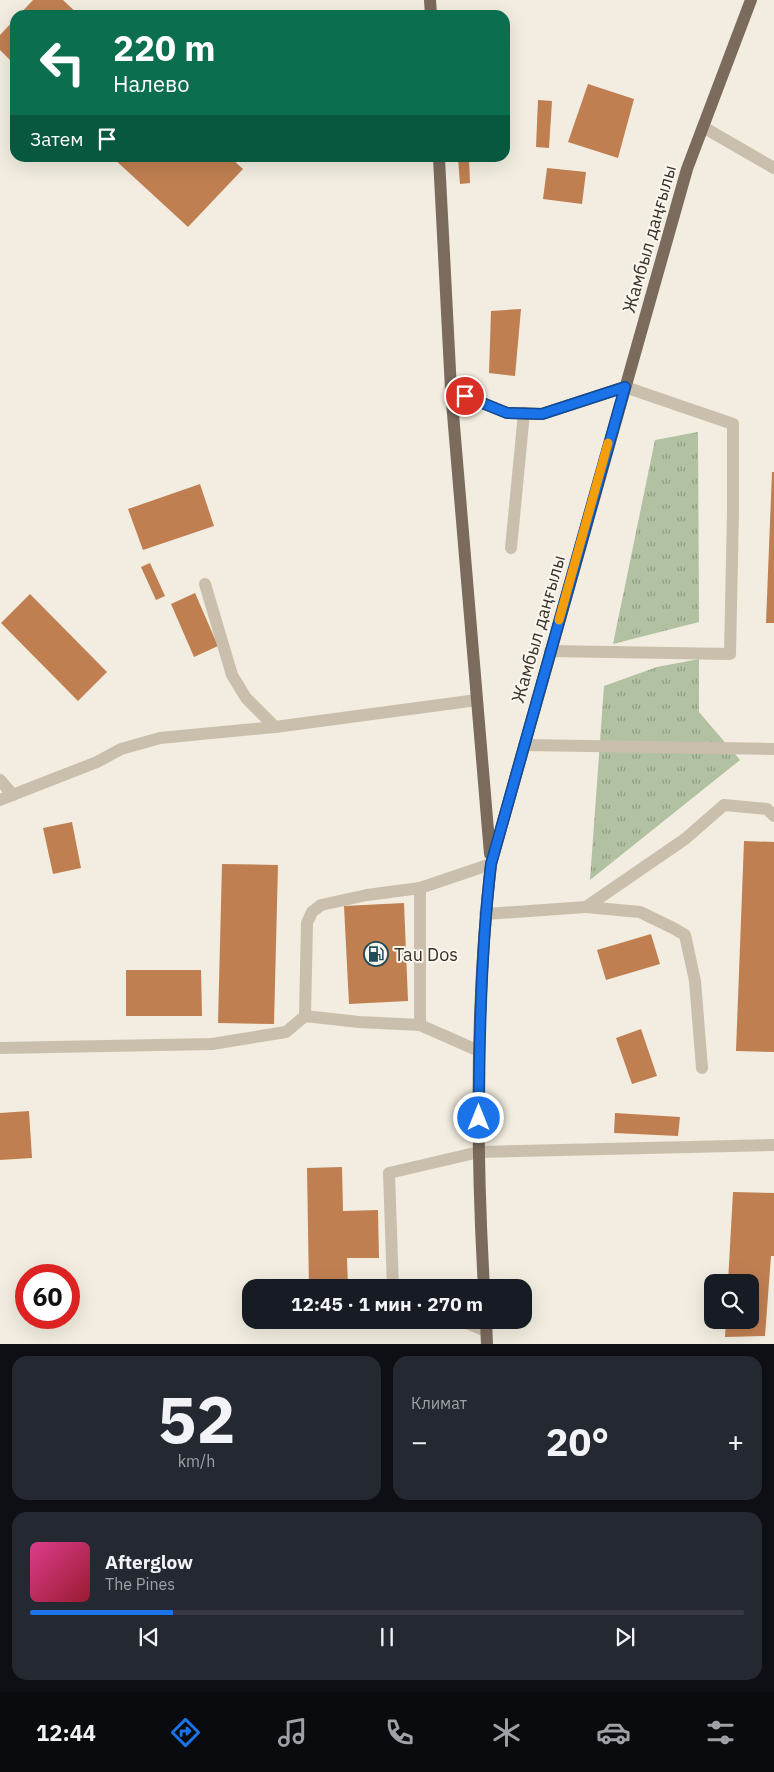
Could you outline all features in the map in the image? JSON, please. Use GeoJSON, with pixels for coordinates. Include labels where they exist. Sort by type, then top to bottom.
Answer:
{"type":"FeatureCollection","features":[{"type":"Feature","properties":{"kind":"main road","name":"Жамбыл даңғылы"},"geometry":{"type":"LineString","coordinates":[[483,1279],[479,1200],[479,1051],[485,914],[491,864],[687,169],[751,0]]}},
{"type":"Feature","properties":{"kind":"main road"},"geometry":{"type":"LineString","coordinates":[[439,162],[451,390],[491,864]]}},
{"type":"Feature","properties":{"kind":"main road"},"geometry":{"type":"LineString","coordinates":[[451,390],[507,413],[542,414],[625,387]]}},
{"type":"Feature","properties":{"kind":"main road"},"geometry":{"type":"LineString","coordinates":[[486,1329],[487,1344]]}},
{"type":"Feature","properties":{"kind":"street"},"geometry":{"type":"LineString","coordinates":[[703,127],[774,168]]}},
{"type":"Feature","properties":{"kind":"street"},"geometry":{"type":"LineString","coordinates":[[550,651],[730,654],[733,424],[625,387]]}},
{"type":"Feature","properties":{"kind":"street"},"geometry":{"type":"LineString","coordinates":[[511,548],[524,414]]}},
{"type":"Feature","properties":{"kind":"street"},"geometry":{"type":"LineString","coordinates":[[205,584],[232,675],[246,698],[275,727]]}},
{"type":"Feature","properties":{"kind":"street"},"geometry":{"type":"LineString","coordinates":[[0,800],[97,762],[121,749],[160,738],[275,727],[477,700]]}},
{"type":"Feature","properties":{"kind":"street"},"geometry":{"type":"LineString","coordinates":[[524,745],[774,749]]}},
{"type":"Feature","properties":{"kind":"street"},"geometry":{"type":"LineString","coordinates":[[0,780],[13,795]]}},
{"type":"Feature","properties":{"kind":"street"},"geometry":{"type":"LineString","coordinates":[[586,907],[685,839],[724,805],[767,809],[774,816]]}},
{"type":"Feature","properties":{"kind":"street"},"geometry":{"type":"LineString","coordinates":[[305,1016],[307,923],[312,912],[321,905],[358,897],[420,888],[491,864]]}},
{"type":"Feature","properties":{"kind":"street"},"geometry":{"type":"LineString","coordinates":[[420,888],[420,1024]]}},
{"type":"Feature","properties":{"kind":"street"},"geometry":{"type":"LineString","coordinates":[[485,914],[586,907],[640,912],[685,935],[695,981],[702,1068]]}},
{"type":"Feature","properties":{"kind":"street"},"geometry":{"type":"LineString","coordinates":[[0,1048],[212,1044],[286,1032],[305,1016],[359,1022],[420,1024],[479,1051]]}},
{"type":"Feature","properties":{"kind":"street"},"geometry":{"type":"LineString","coordinates":[[392,1279],[389,1173],[479,1152],[774,1145]]}},
{"type":"Feature","properties":{"kind":"green space"},"geometry":{"type":"Polygon","coordinates":[[[698,432],[699,622],[613,644],[655,440],[698,432]]]}},
{"type":"Feature","properties":{"kind":"green space"},"geometry":{"type":"Polygon","coordinates":[[[699,659],[699,712],[740,760],[590,880],[604,686],[657,667],[699,659]]]}},
{"type":"Feature","properties":{"kind":"building"},"geometry":{"type":"Polygon","coordinates":[[[33,0],[63,0],[74,10],[24,10],[33,0]]]}},
{"type":"Feature","properties":{"kind":"building"},"geometry":{"type":"Polygon","coordinates":[[[10,24],[10,60],[0,50],[0,35],[10,24]]]}},
{"type":"Feature","properties":{"kind":"building"},"geometry":{"type":"Polygon","coordinates":[[[588,84],[634,99],[618,158],[568,142],[588,84]]]}},
{"type":"Feature","properties":{"kind":"building"},"geometry":{"type":"Polygon","coordinates":[[[538,100],[552,101],[549,148],[536,147],[538,100]]]}},
{"type":"Feature","properties":{"kind":"building"},"geometry":{"type":"Polygon","coordinates":[[[117,162],[235,162],[243,169],[188,227],[117,162]]]}},
{"type":"Feature","properties":{"kind":"building"},"geometry":{"type":"Polygon","coordinates":[[[458,162],[469,162],[470,183],[460,184],[458,162]]]}},
{"type":"Feature","properties":{"kind":"building"},"geometry":{"type":"Polygon","coordinates":[[[547,168],[586,172],[582,204],[543,199],[547,168]]]}},
{"type":"Feature","properties":{"kind":"building"},"geometry":{"type":"Polygon","coordinates":[[[521,309],[515,376],[489,373],[491,311],[521,309]]]}},
{"type":"Feature","properties":{"kind":"building"},"geometry":{"type":"Polygon","coordinates":[[[772,472],[774,472],[774,623],[766,623],[772,472]]]}},
{"type":"Feature","properties":{"kind":"building"},"geometry":{"type":"Polygon","coordinates":[[[200,484],[214,526],[143,550],[128,509],[200,484]]]}},
{"type":"Feature","properties":{"kind":"building"},"geometry":{"type":"Polygon","coordinates":[[[150,563],[165,596],[156,600],[141,567],[150,563]]]}},
{"type":"Feature","properties":{"kind":"building"},"geometry":{"type":"Polygon","coordinates":[[[195,593],[218,646],[194,657],[171,604],[195,593]]]}},
{"type":"Feature","properties":{"kind":"building"},"geometry":{"type":"Polygon","coordinates":[[[30,594],[107,672],[78,701],[1,623],[30,594]]]}},
{"type":"Feature","properties":{"kind":"building"},"geometry":{"type":"Polygon","coordinates":[[[72,822],[81,868],[53,874],[43,828],[72,822]]]}},
{"type":"Feature","properties":{"kind":"building"},"geometry":{"type":"Polygon","coordinates":[[[744,841],[774,842],[774,1052],[736,1051],[744,841]]]}},
{"type":"Feature","properties":{"kind":"building"},"geometry":{"type":"Polygon","coordinates":[[[222,864],[278,865],[274,1024],[218,1023],[222,864]]]}},
{"type":"Feature","properties":{"kind":"building","name":"Tau Dos"},"geometry":{"type":"Polygon","coordinates":[[[404,903],[408,1001],[349,1004],[344,906],[404,903]]]}},
{"type":"Feature","properties":{"kind":"building"},"geometry":{"type":"Polygon","coordinates":[[[651,934],[660,964],[606,980],[597,950],[651,934]]]}},
{"type":"Feature","properties":{"kind":"building"},"geometry":{"type":"Polygon","coordinates":[[[126,970],[201,970],[202,1016],[126,1016],[126,970]]]}},
{"type":"Feature","properties":{"kind":"building"},"geometry":{"type":"Polygon","coordinates":[[[641,1029],[657,1076],[632,1084],[616,1038],[641,1029]]]}},
{"type":"Feature","properties":{"kind":"building"},"geometry":{"type":"Polygon","coordinates":[[[29,1111],[32,1158],[0,1160],[0,1113],[29,1111]]]}},
{"type":"Feature","properties":{"kind":"building"},"geometry":{"type":"Polygon","coordinates":[[[615,1113],[680,1117],[678,1136],[614,1133],[615,1113]]]}},
{"type":"Feature","properties":{"kind":"building"},"geometry":{"type":"Polygon","coordinates":[[[342,1167],[343,1211],[378,1210],[379,1258],[347,1258],[348,1279],[309,1279],[307,1168],[342,1167]]]}},
{"type":"Feature","properties":{"kind":"building"},"geometry":{"type":"Polygon","coordinates":[[[733,1192],[774,1193],[774,1256],[771,1256],[765,1336],[725,1337],[725,1329],[759,1329],[759,1274],[728,1274],[733,1192]]]}},
{"type":"Feature","properties":{"kind":"slow traffic"},"geometry":{"type":"LineString","coordinates":[[559,620],[608,443]]}},
{"type":"Feature","properties":{"kind":"place","name":"Tau Dos"},"geometry":{"type":"Point","coordinates":[376,954]}},
{"type":"Feature","properties":{"kind":"route"},"geometry":{"type":"LineString","coordinates":[[465,396],[507,413],[542,414],[625,387],[491,864],[484,933],[479,1051],[479,1118]]}}]}
